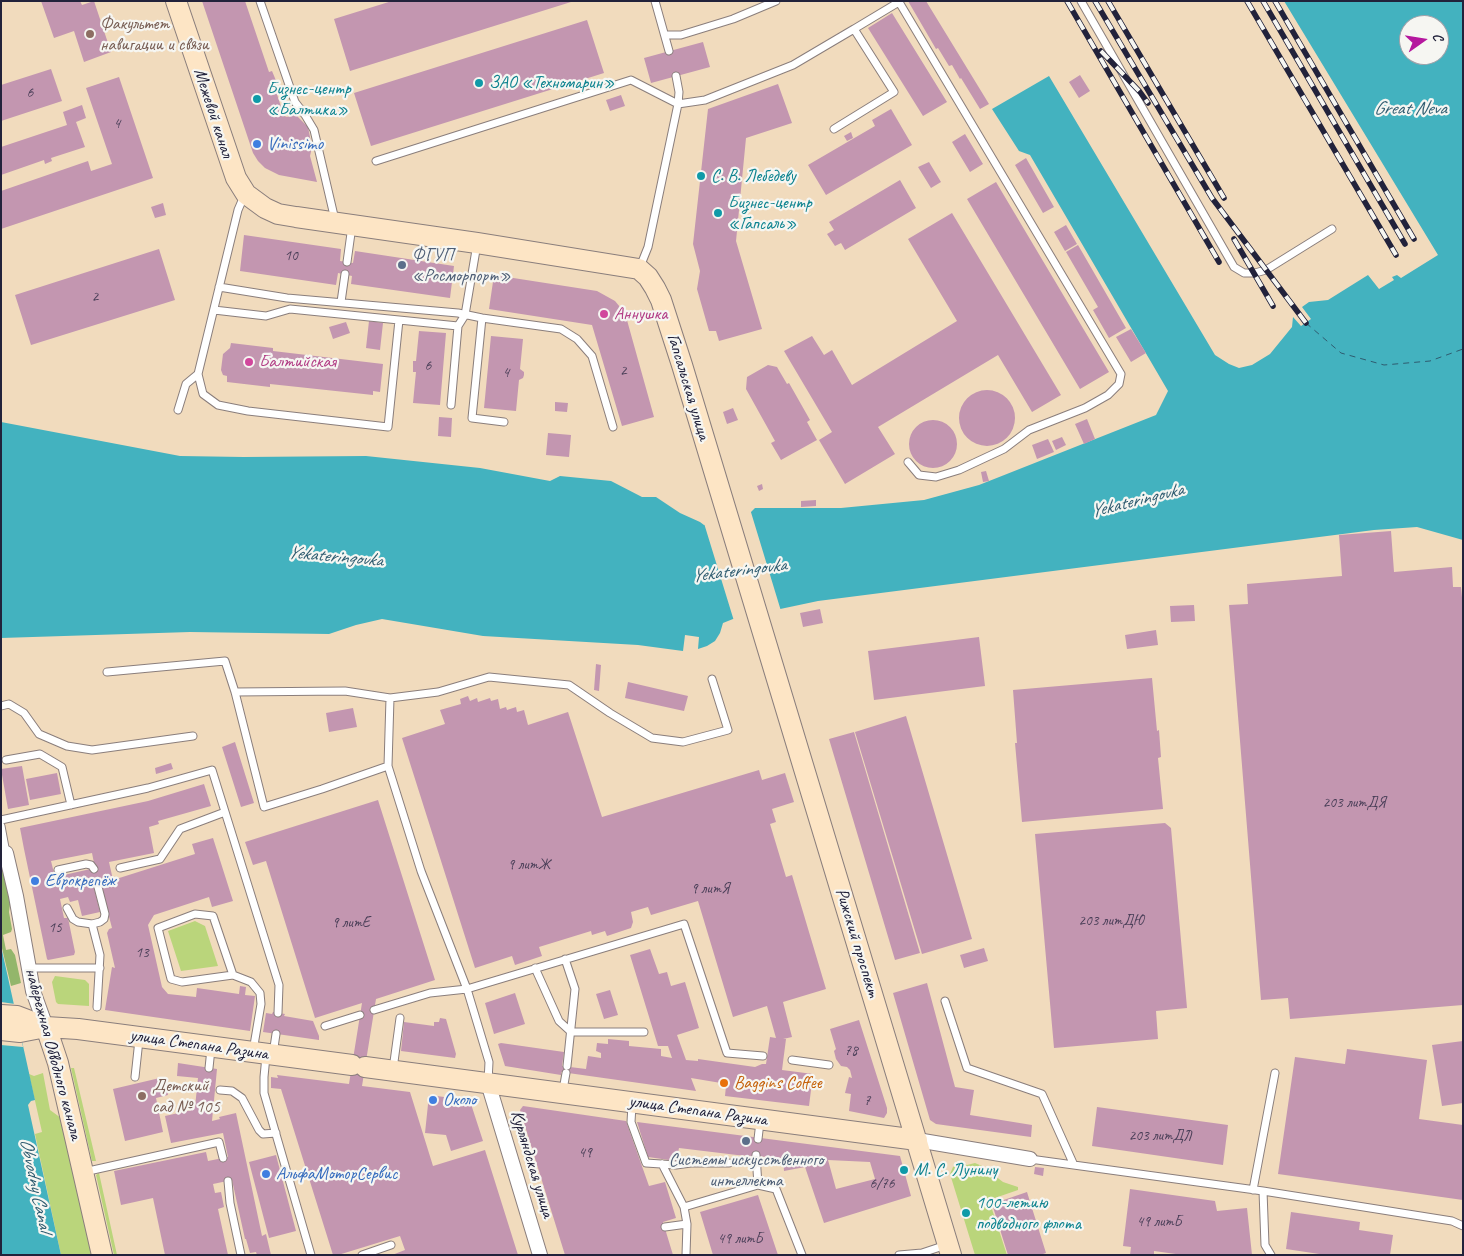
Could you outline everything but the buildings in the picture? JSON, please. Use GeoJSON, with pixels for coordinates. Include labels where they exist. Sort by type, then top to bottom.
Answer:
{"type":"FeatureCollection","features":[{"type":"Feature","properties":{"kind":"street","name":"Межевой канал"},"geometry":{"type":"LineString","coordinates":[[176,1],[230,163],[236,178],[246,194]]}},
{"type":"Feature","properties":{"kind":"street"},"geometry":{"type":"LineString","coordinates":[[246,194],[265,208],[278,214],[639,270]]}},
{"type":"Feature","properties":{"kind":"street","name":"Гапсальская улица"},"geometry":{"type":"LineString","coordinates":[[639,270],[648,277],[661,300],[763,631]]}},
{"type":"Feature","properties":{"kind":"street","name":"Рижский проспект"},"geometry":{"type":"LineString","coordinates":[[763,631],[950,1250]]}},
{"type":"Feature","properties":{"kind":"street","name":"набережная Обводного канала"},"geometry":{"type":"LineString","coordinates":[[6,853],[33,991],[58,1063],[102,1255]]}},
{"type":"Feature","properties":{"kind":"street","name":"улица Степана Разина"},"geometry":{"type":"LineString","coordinates":[[10,1023],[78,1029],[632,1102],[759,1129],[917,1140],[1030,1159]]}},
{"type":"Feature","properties":{"kind":"street","name":"Курляндская улица"},"geometry":{"type":"LineString","coordinates":[[488,1083],[540,1255]]}},
{"type":"Feature","properties":{"kind":"lane"},"geometry":{"type":"LineString","coordinates":[[260,1],[295,102],[305,114],[314,130],[344,224],[347,262]]}},
{"type":"Feature","properties":{"kind":"lane"},"geometry":{"type":"LineString","coordinates":[[655,1],[669,51]]}},
{"type":"Feature","properties":{"kind":"lane"},"geometry":{"type":"LineString","coordinates":[[665,35],[681,35],[732,19],[776,1]]}},
{"type":"Feature","properties":{"kind":"lane"},"geometry":{"type":"LineString","coordinates":[[376,161],[631,80],[678,104],[705,100],[793,66],[899,2],[1121,374],[1119,384],[1085,408],[1029,430],[1004,449],[959,470],[936,476],[920,475],[908,462]]}},
{"type":"Feature","properties":{"kind":"lane"},"geometry":{"type":"LineString","coordinates":[[1083,2],[1234,267],[1244,273],[1255,274],[1266,270],[1332,229]]}},
{"type":"Feature","properties":{"kind":"lane"},"geometry":{"type":"LineString","coordinates":[[834,128],[894,92],[854,29]]}},
{"type":"Feature","properties":{"kind":"lane"},"geometry":{"type":"LineString","coordinates":[[639,270],[648,247],[678,104],[679,92],[676,76]]}},
{"type":"Feature","properties":{"kind":"lane"},"geometry":{"type":"LineString","coordinates":[[246,194],[238,210],[198,374],[203,394],[218,405],[248,411],[388,427],[399,320]]}},
{"type":"Feature","properties":{"kind":"lane"},"geometry":{"type":"LineString","coordinates":[[451,405],[458,326],[466,315],[478,244]]}},
{"type":"Feature","properties":{"kind":"lane"},"geometry":{"type":"LineString","coordinates":[[341,302],[345,274]]}},
{"type":"Feature","properties":{"kind":"lane"},"geometry":{"type":"LineString","coordinates":[[219,287],[287,298],[466,315],[561,329],[577,339],[592,356],[613,427]]}},
{"type":"Feature","properties":{"kind":"lane"},"geometry":{"type":"LineString","coordinates":[[214,310],[266,316],[290,309],[458,326]]}},
{"type":"Feature","properties":{"kind":"lane"},"geometry":{"type":"LineString","coordinates":[[482,318],[472,418],[504,422]]}},
{"type":"Feature","properties":{"kind":"lane"},"geometry":{"type":"LineString","coordinates":[[178,410],[186,384],[198,374]]}},
{"type":"Feature","properties":{"kind":"lane"},"geometry":{"type":"LineString","coordinates":[[107,672],[225,661],[235,692],[264,806],[322,789],[388,766]]}},
{"type":"Feature","properties":{"kind":"lane"},"geometry":{"type":"LineString","coordinates":[[235,692],[345,690],[390,698],[438,692],[489,677],[569,685],[652,738],[683,742],[728,730],[712,679]]}},
{"type":"Feature","properties":{"kind":"lane"},"geometry":{"type":"LineString","coordinates":[[390,698],[388,766],[420,871],[467,989],[489,1062],[488,1083]]}},
{"type":"Feature","properties":{"kind":"lane"},"geometry":{"type":"LineString","coordinates":[[1,706],[9,704],[24,712],[38,734],[67,746],[92,750],[193,736]]}},
{"type":"Feature","properties":{"kind":"lane"},"geometry":{"type":"LineString","coordinates":[[6,760],[40,754],[62,767],[71,805]]}},
{"type":"Feature","properties":{"kind":"lane"},"geometry":{"type":"LineString","coordinates":[[1,820],[148,788],[212,770],[279,984],[278,1013]]}},
{"type":"Feature","properties":{"kind":"lane"},"geometry":{"type":"LineString","coordinates":[[120,868],[160,859],[180,829],[225,812]]}},
{"type":"Feature","properties":{"kind":"lane"},"geometry":{"type":"LineString","coordinates":[[1,826],[6,853]]}},
{"type":"Feature","properties":{"kind":"lane"},"geometry":{"type":"LineString","coordinates":[[58,870],[86,864],[91,865],[94,869]]}},
{"type":"Feature","properties":{"kind":"lane"},"geometry":{"type":"LineString","coordinates":[[67,908],[78,922],[92,924],[100,922],[104,919],[104,914],[98,887]]}},
{"type":"Feature","properties":{"kind":"lane"},"geometry":{"type":"LineString","coordinates":[[233,975],[213,916],[195,914],[158,928],[171,979],[182,982],[233,975],[251,982],[260,993],[264,1053],[264,1093],[311,1255]]}},
{"type":"Feature","properties":{"kind":"lane"},"geometry":{"type":"LineString","coordinates":[[92,924],[100,955],[97,1007]]}},
{"type":"Feature","properties":{"kind":"lane"},"geometry":{"type":"LineString","coordinates":[[374,1010],[430,993],[467,989],[684,924],[727,1053],[763,1056]]}},
{"type":"Feature","properties":{"kind":"lane"},"geometry":{"type":"LineString","coordinates":[[563,1093],[576,989],[565,959]]}},
{"type":"Feature","properties":{"kind":"lane"},"geometry":{"type":"LineString","coordinates":[[29,968],[100,968]]}},
{"type":"Feature","properties":{"kind":"lane"},"geometry":{"type":"LineString","coordinates":[[535,968],[559,1021],[571,1032],[644,1032]]}},
{"type":"Feature","properties":{"kind":"lane"},"geometry":{"type":"LineString","coordinates":[[945,1001],[967,1068],[1042,1094],[1073,1164]]}},
{"type":"Feature","properties":{"kind":"lane"},"geometry":{"type":"LineString","coordinates":[[325,1026],[360,1014]]}},
{"type":"Feature","properties":{"kind":"lane"},"geometry":{"type":"LineString","coordinates":[[393,1071],[400,1018]]}},
{"type":"Feature","properties":{"kind":"lane"},"geometry":{"type":"LineString","coordinates":[[264,1053],[276,1034]]}},
{"type":"Feature","properties":{"kind":"lane"},"geometry":{"type":"LineString","coordinates":[[135,1077],[140,1037]]}},
{"type":"Feature","properties":{"kind":"lane"},"geometry":{"type":"LineString","coordinates":[[209,1068],[211,1046]]}},
{"type":"Feature","properties":{"kind":"lane"},"geometry":{"type":"LineString","coordinates":[[792,1060],[829,1065]]}},
{"type":"Feature","properties":{"kind":"lane"},"geometry":{"type":"LineString","coordinates":[[1253,1190],[1275,1073]]}},
{"type":"Feature","properties":{"kind":"lane"},"geometry":{"type":"LineString","coordinates":[[220,1090],[232,1091],[242,1098],[263,1134],[276,1133]]}},
{"type":"Feature","properties":{"kind":"lane"},"geometry":{"type":"LineString","coordinates":[[632,1102],[631,1122],[646,1162],[662,1164],[729,1163]]}},
{"type":"Feature","properties":{"kind":"lane"},"geometry":{"type":"LineString","coordinates":[[83,1172],[219,1142],[223,1158]]}},
{"type":"Feature","properties":{"kind":"lane"},"geometry":{"type":"LineString","coordinates":[[756,1155],[758,1184]]}},
{"type":"Feature","properties":{"kind":"lane"},"geometry":{"type":"LineString","coordinates":[[1030,1159],[1263,1191],[1452,1221],[1463,1226]]}},
{"type":"Feature","properties":{"kind":"lane"},"geometry":{"type":"LineString","coordinates":[[662,1164],[684,1207],[687,1224],[686,1255]]}},
{"type":"Feature","properties":{"kind":"lane"},"geometry":{"type":"LineString","coordinates":[[228,1181],[230,1203],[241,1255]]}},
{"type":"Feature","properties":{"kind":"lane"},"geometry":{"type":"LineString","coordinates":[[684,1207],[758,1184],[776,1189],[802,1255]]}},
{"type":"Feature","properties":{"kind":"lane"},"geometry":{"type":"LineString","coordinates":[[1263,1191],[1265,1245],[1271,1255]]}},
{"type":"Feature","properties":{"kind":"lane"},"geometry":{"type":"LineString","coordinates":[[664,1227],[687,1224]]}},
{"type":"Feature","properties":{"kind":"lane"},"geometry":{"type":"LineString","coordinates":[[362,1255],[391,1246]]}},
{"type":"Feature","properties":{"kind":"lane"},"geometry":{"type":"LineString","coordinates":[[899,1255],[950,1250]]}},
{"type":"Feature","properties":{"kind":"green space"},"geometry":{"type":"Polygon","coordinates":[[[1,855],[11,897],[9,912],[12,929],[11,932],[3,935],[6,950],[11,949],[15,955],[21,983],[11,986],[1,944],[1,855]]]}},
{"type":"Feature","properties":{"kind":"green space"},"geometry":{"type":"Polygon","coordinates":[[[195,921],[205,926],[218,966],[181,971],[168,931],[195,921]]]}},
{"type":"Feature","properties":{"kind":"green space"},"geometry":{"type":"Polygon","coordinates":[[[55,976],[85,980],[89,984],[89,1006],[58,1004],[52,982],[55,976]]]}},
{"type":"Feature","properties":{"kind":"green space"},"geometry":{"type":"Polygon","coordinates":[[[71,1068],[74,1068],[96,1161],[92,1161],[71,1068]]]}},
{"type":"Feature","properties":{"kind":"green space"},"geometry":{"type":"Polygon","coordinates":[[[43,1073],[50,1110],[61,1118],[93,1255],[61,1255],[35,1134],[42,1132],[29,1074],[34,1076],[43,1073]]]}},
{"type":"Feature","properties":{"kind":"green space"},"geometry":{"type":"Polygon","coordinates":[[[960,1163],[967,1165],[975,1163],[1003,1182],[1018,1187],[1018,1190],[989,1200],[1007,1255],[975,1255],[950,1174],[953,1167],[960,1163]]]}},
{"type":"Feature","properties":{"kind":"green space"},"geometry":{"type":"Polygon","coordinates":[[[99,1173],[117,1255],[114,1255],[96,1175],[99,1173]]]}},
{"type":"Feature","properties":{"kind":"water"},"geometry":{"type":"Polygon","coordinates":[[[1284,1],[1463,1],[1463,540],[1417,527],[1374,530],[818,601],[733,619],[723,623],[715,641],[698,649],[699,637],[685,635],[683,651],[638,645],[483,636],[382,619],[329,634],[190,632],[1,638],[1,422],[180,456],[366,456],[480,468],[550,481],[560,476],[611,481],[642,497],[656,497],[680,513],[704,525],[751,512],[755,508],[841,508],[924,500],[979,485],[1156,415],[1168,391],[1030,155],[1019,151],[992,109],[1049,76],[1215,355],[1229,364],[1239,368],[1252,365],[1270,354],[1292,327],[1293,317],[1301,326],[1311,319],[1302,307],[1309,302],[1328,300],[1368,275],[1379,289],[1394,280],[1392,277],[1397,275],[1401,278],[1438,255],[1284,1]]]}},
{"type":"Feature","properties":{"kind":"water","name":"Obvodny Canal"},"geometry":{"type":"Polygon","coordinates":[[[1,946],[35,1100],[31,1101],[28,1105],[61,1255],[1,1255],[1,946]]]}},
{"type":"Feature","properties":{"kind":"pier"},"geometry":{"type":"Polygon","coordinates":[[[750,509],[781,611],[734,621],[703,520],[705,523],[750,509]]]}},
{"type":"Feature","properties":{"kind":"pier"},"geometry":{"type":"Polygon","coordinates":[[[1,1002],[15,1004],[23,1047],[1,1045],[1,1002]]]}},
{"type":"Feature","properties":{"kind":"ferry route"},"geometry":{"type":"LineString","coordinates":[[1306,323],[1341,353],[1384,365],[1430,361],[1463,349]]}},
{"type":"Feature","properties":{"kind":"railway"},"geometry":{"type":"LineString","coordinates":[[1067,1],[1219,262]]}},
{"type":"Feature","properties":{"kind":"railway"},"geometry":{"type":"LineString","coordinates":[[1095,1],[1212,198],[1306,323]]}},
{"type":"Feature","properties":{"kind":"railway"},"geometry":{"type":"LineString","coordinates":[[1108,1],[1224,198]]}},
{"type":"Feature","properties":{"kind":"railway"},"geometry":{"type":"LineString","coordinates":[[1247,1],[1396,255]]}},
{"type":"Feature","properties":{"kind":"railway"},"geometry":{"type":"LineString","coordinates":[[1263,1],[1405,244]]}},
{"type":"Feature","properties":{"kind":"railway"},"geometry":{"type":"LineString","coordinates":[[1275,1],[1414,239]]}},
{"type":"Feature","properties":{"kind":"railway"},"geometry":{"type":"LineString","coordinates":[[1101,51],[1148,103]]}},
{"type":"Feature","properties":{"kind":"railway"},"geometry":{"type":"LineString","coordinates":[[1234,239],[1273,306]]}},
{"type":"Feature","properties":{"kind":"place","name":"Факультет навигации и связи"},"geometry":{"type":"Point","coordinates":[90,34]}},
{"type":"Feature","properties":{"kind":"place","name":"ЗАО «Техномарин»"},"geometry":{"type":"Point","coordinates":[479,83]}},
{"type":"Feature","properties":{"kind":"place","name":"Бизнес-центр «Балтика»"},"geometry":{"type":"Point","coordinates":[257,99]}},
{"type":"Feature","properties":{"kind":"place","name":"Vinissimo"},"geometry":{"type":"Point","coordinates":[257,144]}},
{"type":"Feature","properties":{"kind":"place","name":"С. В. Лебедеву"},"geometry":{"type":"Point","coordinates":[701,176]}},
{"type":"Feature","properties":{"kind":"place","name":"Бизнес-центр «Гапсаль»"},"geometry":{"type":"Point","coordinates":[718,213]}},
{"type":"Feature","properties":{"kind":"place","name":"ФГУП «Росморпорт»"},"geometry":{"type":"Point","coordinates":[402,265]}},
{"type":"Feature","properties":{"kind":"place","name":"Аннушка"},"geometry":{"type":"Point","coordinates":[604,314]}},
{"type":"Feature","properties":{"kind":"place","name":"Балтийская"},"geometry":{"type":"Point","coordinates":[249,362]}},
{"type":"Feature","properties":{"kind":"place","name":"Еврокрепёж"},"geometry":{"type":"Point","coordinates":[35,881]}},
{"type":"Feature","properties":{"kind":"place","name":"Baggins Coffee"},"geometry":{"type":"Point","coordinates":[724,1083]}},
{"type":"Feature","properties":{"kind":"place","name":"Детский сад № 105"},"geometry":{"type":"Point","coordinates":[142,1096]}},
{"type":"Feature","properties":{"kind":"place","name":"Около"},"geometry":{"type":"Point","coordinates":[433,1100]}},
{"type":"Feature","properties":{"kind":"place","name":"Системы искусственного интеллекта"},"geometry":{"type":"Point","coordinates":[746,1141]}},
{"type":"Feature","properties":{"kind":"place","name":"М. С. Лунину"},"geometry":{"type":"Point","coordinates":[904,1170]}},
{"type":"Feature","properties":{"kind":"place","name":"АльфаМоторСервис"},"geometry":{"type":"Point","coordinates":[266,1174]}},
{"type":"Feature","properties":{"kind":"place","name":"100-летию подводного флота"},"geometry":{"type":"Point","coordinates":[966,1213]}},
{"type":"Feature","properties":{"kind":"water label","name":"Great Neva"},"geometry":{"type":"Point","coordinates":[1410,109]}},
{"type":"Feature","properties":{"kind":"water label","name":"Yekateringovka"},"geometry":{"type":"Point","coordinates":[1137,501]}},
{"type":"Feature","properties":{"kind":"water label","name":"Yekateringovka"},"geometry":{"type":"Point","coordinates":[335,557]}},
{"type":"Feature","properties":{"kind":"water label","name":"Yekateringovka"},"geometry":{"type":"Point","coordinates":[739,571]}}]}
